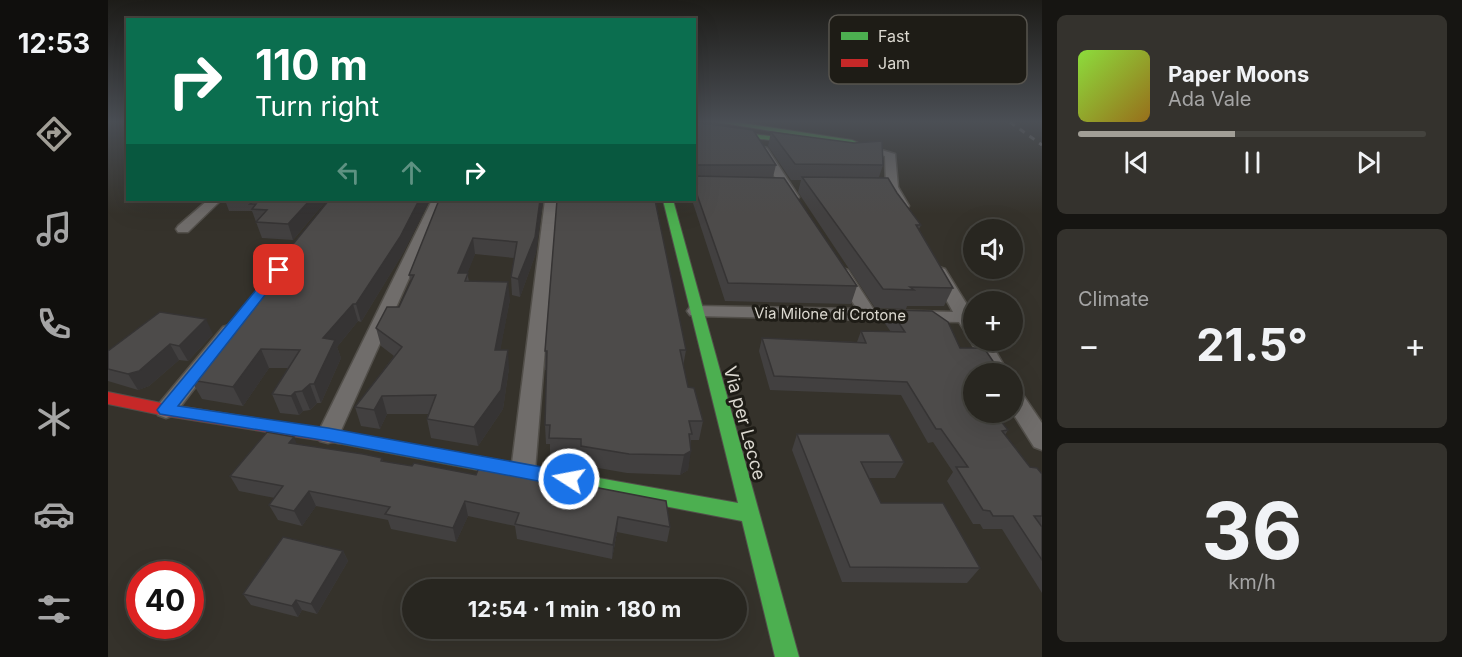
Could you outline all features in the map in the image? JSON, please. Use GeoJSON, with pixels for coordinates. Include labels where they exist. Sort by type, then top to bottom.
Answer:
{"type":"FeatureCollection","features":[{"type":"Feature","properties":{"kind":"street"},"geometry":{"type":"LineString","coordinates":[[766,153],[798,205]]}},
{"type":"Feature","properties":{"kind":"street"},"geometry":{"type":"LineString","coordinates":[[884,153],[890,154],[886,187],[908,217]]}},
{"type":"Feature","properties":{"kind":"street"},"geometry":{"type":"LineString","coordinates":[[183,229],[214,201]]}},
{"type":"Feature","properties":{"kind":"street"},"geometry":{"type":"LineString","coordinates":[[328,435],[438,201]]}},
{"type":"Feature","properties":{"kind":"street"},"geometry":{"type":"LineString","coordinates":[[523,471],[550,201]]}},
{"type":"Feature","properties":{"kind":"street","name":"Via per Lecce"},"geometry":{"type":"LineString","coordinates":[[668,201],[787,657]]}},
{"type":"Feature","properties":{"kind":"street"},"geometry":{"type":"LineString","coordinates":[[931,257],[963,314]]}},
{"type":"Feature","properties":{"kind":"street"},"geometry":{"type":"LineString","coordinates":[[837,265],[869,315]]}},
{"type":"Feature","properties":{"kind":"street","name":"Via Milone di Crotone"},"geometry":{"type":"LineString","coordinates":[[696,311],[869,315],[963,324]]}},
{"type":"Feature","properties":{"kind":"street"},"geometry":{"type":"LineString","coordinates":[[165,410],[240,318]]}},
{"type":"Feature","properties":{"kind":"street"},"geometry":{"type":"LineString","coordinates":[[108,398],[165,410],[328,435],[751,514]]}},
{"type":"Feature","properties":{"kind":"street"},"geometry":{"type":"LineString","coordinates":[[1023,411],[1042,441]]}},
{"type":"Feature","properties":{"kind":"building"},"geometry":{"type":"Polygon","coordinates":[[[696,153],[768,153],[776,165],[696,165],[696,153]]]}},
{"type":"Feature","properties":{"kind":"building"},"geometry":{"type":"Polygon","coordinates":[[[786,153],[882,153],[883,165],[795,164],[786,153]]]}},
{"type":"Feature","properties":{"kind":"building"},"geometry":{"type":"Polygon","coordinates":[[[696,176],[784,178],[857,286],[728,283],[696,192],[696,176]]]}},
{"type":"Feature","properties":{"kind":"building"},"geometry":{"type":"Polygon","coordinates":[[[802,177],[888,178],[921,225],[916,225],[953,288],[883,289],[802,177]]]}},
{"type":"Feature","properties":{"kind":"building"},"geometry":{"type":"Polygon","coordinates":[[[254,201],[309,201],[288,224],[256,222],[267,210],[252,209],[256,204],[250,204],[254,201]]]}},
{"type":"Feature","properties":{"kind":"building"},"geometry":{"type":"Polygon","coordinates":[[[328,201],[418,201],[400,237],[356,304],[353,304],[323,338],[335,340],[314,384],[310,384],[291,396],[272,394],[300,350],[261,349],[233,387],[191,380],[278,266],[276,265],[328,201]]]}},
{"type":"Feature","properties":{"kind":"building"},"geometry":{"type":"Polygon","coordinates":[[[439,201],[540,201],[535,237],[518,279],[511,277],[517,242],[473,238],[458,273],[468,273],[465,281],[508,282],[495,350],[508,350],[501,390],[474,427],[427,419],[436,395],[382,396],[374,410],[355,407],[402,347],[376,328],[387,307],[399,307],[414,275],[409,275],[439,201]]]}},
{"type":"Feature","properties":{"kind":"building"},"geometry":{"type":"Polygon","coordinates":[[[557,201],[655,201],[686,350],[680,350],[688,387],[694,388],[703,421],[689,421],[692,434],[689,434],[691,451],[684,455],[629,454],[581,446],[581,439],[549,438],[550,425],[545,425],[547,351],[545,351],[557,201]]]}},
{"type":"Feature","properties":{"kind":"building"},"geometry":{"type":"Polygon","coordinates":[[[890,310],[932,311],[948,322],[963,351],[986,351],[994,363],[963,363],[963,423],[1002,423],[1008,430],[1002,431],[1030,467],[1037,468],[1042,474],[1042,516],[1034,516],[1042,527],[1042,560],[1013,516],[993,516],[990,511],[983,510],[956,467],[968,467],[941,429],[936,429],[907,382],[774,376],[762,338],[866,343],[861,331],[905,332],[890,310]]]}},
{"type":"Feature","properties":{"kind":"building"},"geometry":{"type":"Polygon","coordinates":[[[160,312],[206,319],[179,346],[170,344],[139,371],[128,374],[108,369],[108,351],[160,312]]]}},
{"type":"Feature","properties":{"kind":"building"},"geometry":{"type":"Polygon","coordinates":[[[267,432],[294,437],[289,443],[363,454],[382,458],[381,461],[412,466],[414,463],[476,475],[480,465],[666,501],[670,527],[618,517],[613,545],[515,524],[519,513],[465,501],[453,528],[385,514],[390,507],[309,491],[294,511],[269,505],[283,486],[230,476],[267,432]]]}},
{"type":"Feature","properties":{"kind":"building"},"geometry":{"type":"Polygon","coordinates":[[[797,434],[889,434],[904,462],[861,462],[881,503],[943,503],[980,568],[850,567],[797,434]]]}},
{"type":"Feature","properties":{"kind":"building"},"geometry":{"type":"Polygon","coordinates":[[[283,537],[343,551],[311,604],[296,600],[292,606],[243,594],[283,537]]]}},
{"type":"Feature","properties":{"kind":"traffic: fast"},"geometry":{"type":"LineString","coordinates":[[668,201],[787,657]]}},
{"type":"Feature","properties":{"kind":"traffic: fast"},"geometry":{"type":"LineString","coordinates":[[342,438],[751,514]]}},
{"type":"Feature","properties":{"kind":"traffic: jam"},"geometry":{"type":"LineString","coordinates":[[108,398],[166,410],[342,438]]}},
{"type":"Feature","properties":{"kind":"route"},"geometry":{"type":"LineString","coordinates":[[279,270],[165,410],[328,435],[569,479]]}}]}
